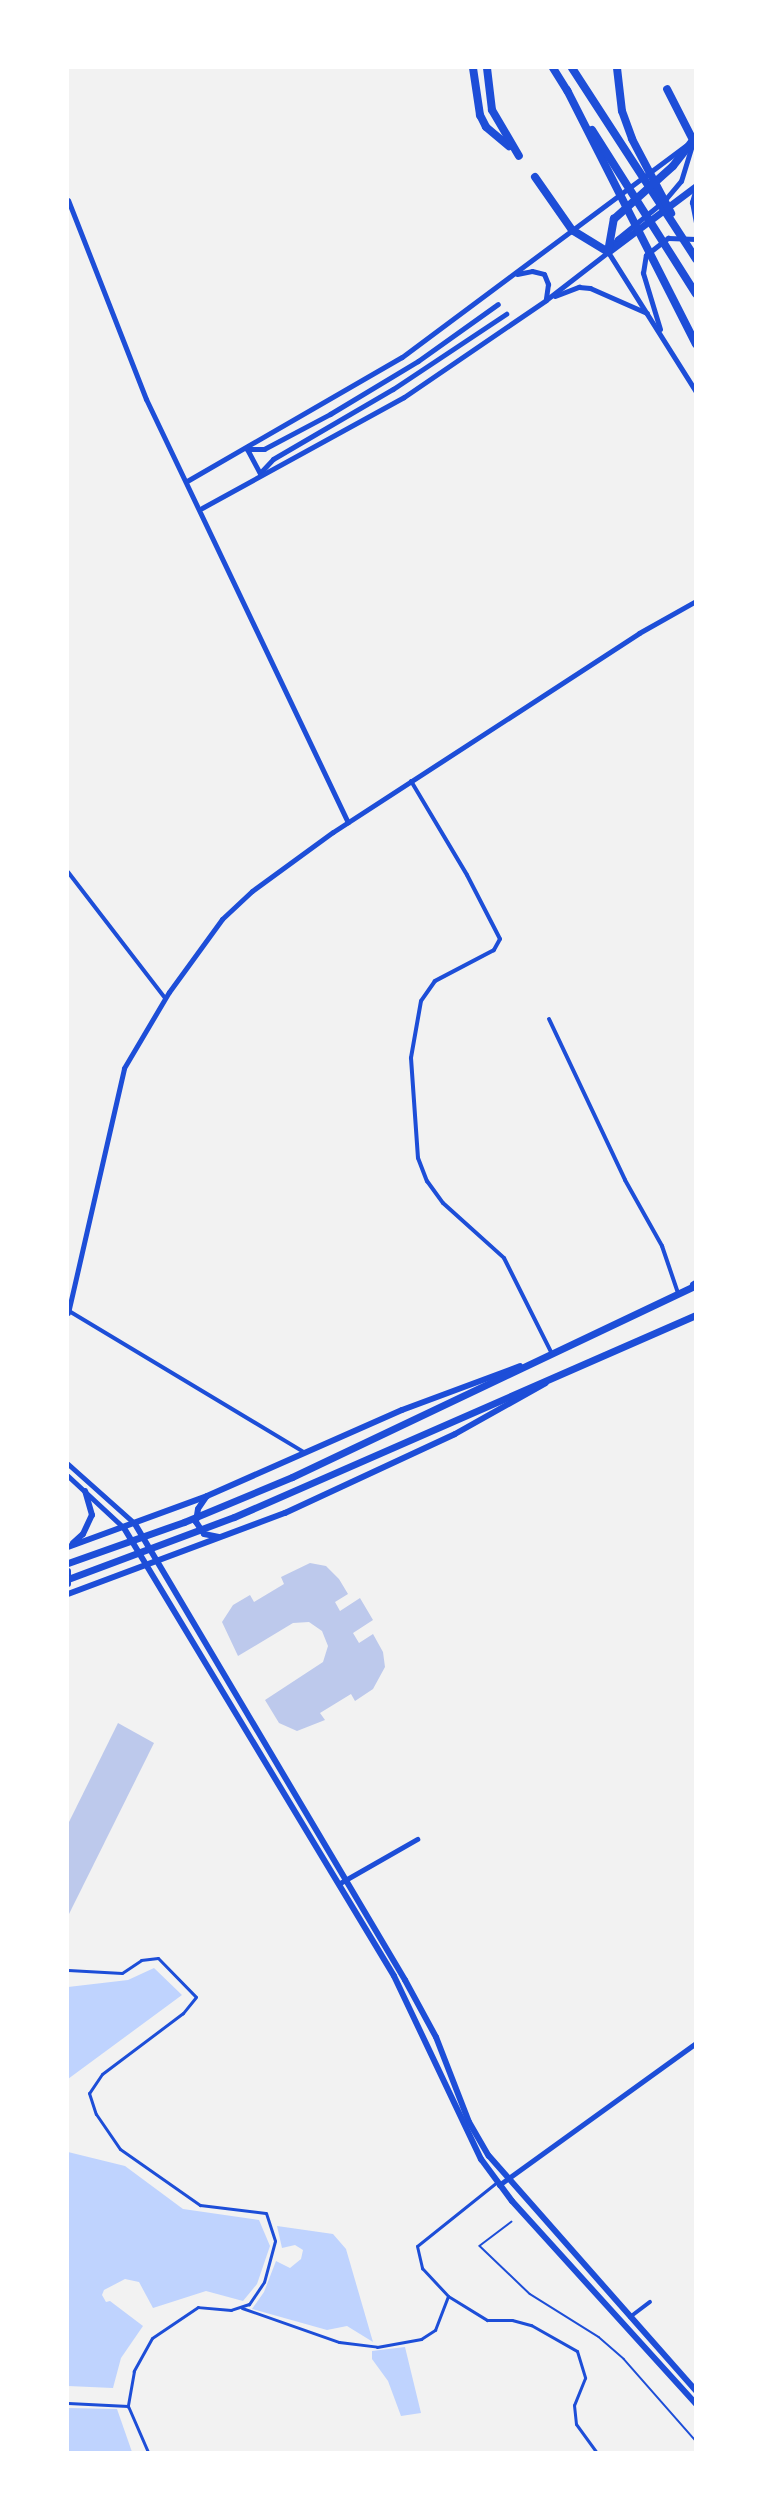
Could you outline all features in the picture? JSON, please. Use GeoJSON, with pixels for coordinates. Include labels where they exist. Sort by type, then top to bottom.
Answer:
{"type":"FeatureCollection","features":[{"type":"Feature","properties":{"kind":"highway"},"geometry":{"type":"LineString","coordinates":[[473,68],[476,102],[486,127],[513,148]]}},
{"type":"Feature","properties":{"kind":"highway"},"geometry":{"type":"LineString","coordinates":[[487,68],[492,110],[519,156]]}},
{"type":"Feature","properties":{"kind":"highway"},"geometry":{"type":"LineString","coordinates":[[553,68],[696,294]]}},
{"type":"Feature","properties":{"kind":"highway"},"geometry":{"type":"LineString","coordinates":[[572,68],[696,259]]}},
{"type":"Feature","properties":{"kind":"highway"},"geometry":{"type":"LineString","coordinates":[[617,68],[622,111],[632,139],[667,202],[678,231]]}},
{"type":"Feature","properties":{"kind":"highway"},"geometry":{"type":"LineString","coordinates":[[535,177],[572,230],[608,252],[614,219],[673,166],[694,140],[668,89]]}},
{"type":"Feature","properties":{"kind":"highway"},"geometry":{"type":"LineString","coordinates":[[567,90],[696,344]]}},
{"type":"Feature","properties":{"kind":"main road"},"geometry":{"type":"LineString","coordinates":[[608,252],[696,187]]}},
{"type":"Feature","properties":{"kind":"main road"},"geometry":{"type":"LineString","coordinates":[[68,1563],[184,1522],[292,1478],[448,1405],[520,1366],[695,1285]]}},
{"type":"Feature","properties":{"kind":"main road"},"geometry":{"type":"LineString","coordinates":[[68,1579],[298,1490],[696,1315]]}},
{"type":"Feature","properties":{"kind":"main road"},"geometry":{"type":"LineString","coordinates":[[68,1547],[207,1496],[429,1399],[520,1366]]}},
{"type":"Feature","properties":{"kind":"main road"},"geometry":{"type":"LineString","coordinates":[[68,1594],[223,1538],[439,1442],[565,1373]]}},
{"type":"Feature","properties":{"kind":"main road"},"geometry":{"type":"LineString","coordinates":[[68,1547],[91,1519],[91,1506],[85,1491]]}},
{"type":"Feature","properties":{"kind":"main road"},"geometry":{"type":"LineString","coordinates":[[207,1496],[198,1509],[196,1522],[204,1534],[223,1538]]}},
{"type":"Feature","properties":{"kind":"main road"},"geometry":{"type":"LineString","coordinates":[[135,1524],[429,2023],[474,2130],[506,2180],[696,2391]]}},
{"type":"Feature","properties":{"kind":"main road"},"geometry":{"type":"LineString","coordinates":[[124,1528],[339,1883],[414,2012],[464,2129],[498,2183],[696,2404]]}},
{"type":"Feature","properties":{"kind":"main road"},"geometry":{"type":"LineString","coordinates":[[68,1571],[68,1584]]}},
{"type":"Feature","properties":{"kind":"street"},"geometry":{"type":"LineString","coordinates":[[187,481],[247,449],[402,357],[694,140]]}},
{"type":"Feature","properties":{"kind":"street"},"geometry":{"type":"LineString","coordinates":[[202,508],[260,473],[404,397],[546,300],[608,252],[617,239],[681,181],[694,140]]}},
{"type":"Feature","properties":{"kind":"street"},"geometry":{"type":"LineString","coordinates":[[696,187],[692,202],[696,223]]}},
{"type":"Feature","properties":{"kind":"street"},"geometry":{"type":"LineString","coordinates":[[68,200],[146,399],[202,508],[348,822]]}},
{"type":"Feature","properties":{"kind":"street"},"geometry":{"type":"LineString","coordinates":[[664,340],[643,273],[646,255],[668,238],[696,239]]}},
{"type":"Feature","properties":{"kind":"street"},"geometry":{"type":"LineString","coordinates":[[608,252],[696,392]]}},
{"type":"Feature","properties":{"kind":"street"},"geometry":{"type":"LineString","coordinates":[[516,274],[532,271],[544,274],[549,284],[546,300]]}},
{"type":"Feature","properties":{"kind":"street"},"geometry":{"type":"LineString","coordinates":[[546,300],[579,287],[590,288],[648,313]]}},
{"type":"Feature","properties":{"kind":"street"},"geometry":{"type":"LineString","coordinates":[[247,449],[264,449],[330,414],[418,361],[498,304]]}},
{"type":"Feature","properties":{"kind":"street"},"geometry":{"type":"LineString","coordinates":[[260,473],[273,459],[393,389],[506,314]]}},
{"type":"Feature","properties":{"kind":"street"},"geometry":{"type":"LineString","coordinates":[[247,449],[260,473]]}},
{"type":"Feature","properties":{"kind":"street"},"geometry":{"type":"LineString","coordinates":[[307,1454],[68,1312],[116,1092],[131,1052],[209,935],[236,904],[348,822],[411,780],[696,601]]}},
{"type":"Feature","properties":{"kind":"street"},"geometry":{"type":"LineString","coordinates":[[411,780],[467,874],[500,939],[494,950],[435,981],[421,1001],[411,1058],[418,1158],[427,1181],[443,1203],[504,1258],[551,1352]]}},
{"type":"Feature","properties":{"kind":"street"},"geometry":{"type":"LineString","coordinates":[[68,872],[165,998]]}},
{"type":"Feature","properties":{"kind":"street"},"geometry":{"type":"LineString","coordinates":[[549,1019],[625,1180],[662,1246],[678,1293]]}},
{"type":"Feature","properties":{"kind":"street"},"geometry":{"type":"LineString","coordinates":[[68,1464],[135,1524]]}},
{"type":"Feature","properties":{"kind":"street"},"geometry":{"type":"LineString","coordinates":[[68,1476],[124,1528]]}},
{"type":"Feature","properties":{"kind":"street"},"geometry":{"type":"LineString","coordinates":[[339,1883],[417,1839]]}},
{"type":"Feature","properties":{"kind":"street"},"geometry":{"type":"LineString","coordinates":[[68,1970],[122,1973],[141,1960],[158,1958],[196,1997],[183,2013],[102,2074],[89,2093],[96,2114],[120,2149],[200,2205],[266,2213],[275,2241],[264,2282],[242,2308]]}},
{"type":"Feature","properties":{"kind":"street"},"geometry":{"type":"LineString","coordinates":[[596,2452],[576,2424],[574,2405],[585,2378],[577,2351],[531,2325],[512,2320],[488,2320],[448,2296],[422,2268],[417,2246],[498,2183],[506,2180],[696,2043]]}},
{"type":"Feature","properties":{"kind":"street"},"geometry":{"type":"LineString","coordinates":[[148,2452],[128,2406],[134,2371],[152,2338],[198,2307],[242,2308],[339,2342],[377,2347],[421,2339],[435,2330],[448,2296]]}},
{"type":"Feature","properties":{"kind":"street"},"geometry":{"type":"LineString","coordinates":[[629,2318],[650,2302]]}},
{"type":"Feature","properties":{"kind":"street"},"geometry":{"type":"LineString","coordinates":[[68,2403],[128,2406]]}},
{"type":"Feature","properties":{"kind":"path"},"geometry":{"type":"LineString","coordinates":[[512,2223],[480,2246],[530,2294],[599,2337],[624,2359],[696,2441]]}},
{"type":"Feature","properties":{"kind":"water"},"geometry":{"type":"Polygon","coordinates":[[[154,1968],[182,1995],[68,2079],[68,1987],[128,1980],[154,1968]]]}},
{"type":"Feature","properties":{"kind":"water"},"geometry":{"type":"Polygon","coordinates":[[[68,2152],[125,2166],[183,2209],[259,2220],[270,2246],[257,2284],[243,2301],[206,2291],[153,2308],[139,2282],[125,2279],[104,2290],[102,2295],[106,2302],[110,2301],[143,2326],[121,2358],[113,2388],[68,2386],[68,2152]]]}},
{"type":"Feature","properties":{"kind":"water"},"geometry":{"type":"Polygon","coordinates":[[[277,2226],[333,2234],[346,2249],[373,2342],[347,2326],[327,2330],[252,2309],[264,2292],[276,2261],[290,2268],[301,2259],[303,2250],[295,2245],[282,2248],[277,2226]]]}},
{"type":"Feature","properties":{"kind":"water"},"geometry":{"type":"Polygon","coordinates":[[[405,2347],[421,2413],[401,2416],[388,2381],[372,2359],[372,2351],[405,2347]]]}},
{"type":"Feature","properties":{"kind":"water"},"geometry":{"type":"Polygon","coordinates":[[[68,2408],[117,2409],[132,2452],[68,2452],[68,2408]]]}},
{"type":"Feature","properties":{"kind":"building"},"geometry":{"type":"Polygon","coordinates":[[[310,1563],[326,1566],[339,1579],[348,1594],[335,1602],[340,1611],[360,1598],[373,1620],[353,1633],[359,1643],[373,1634],[383,1652],[385,1667],[373,1689],[355,1701],[351,1694],[320,1713],[325,1720],[297,1731],[279,1723],[265,1700],[323,1662],[328,1646],[322,1631],[309,1622],[293,1623],[238,1656],[222,1622],[233,1605],[250,1595],[254,1602],[284,1584],[281,1577],[310,1563]]]}},
{"type":"Feature","properties":{"kind":"building"},"geometry":{"type":"Polygon","coordinates":[[[118,1723],[154,1743],[68,1916],[68,1824],[118,1723]]]}}]}
